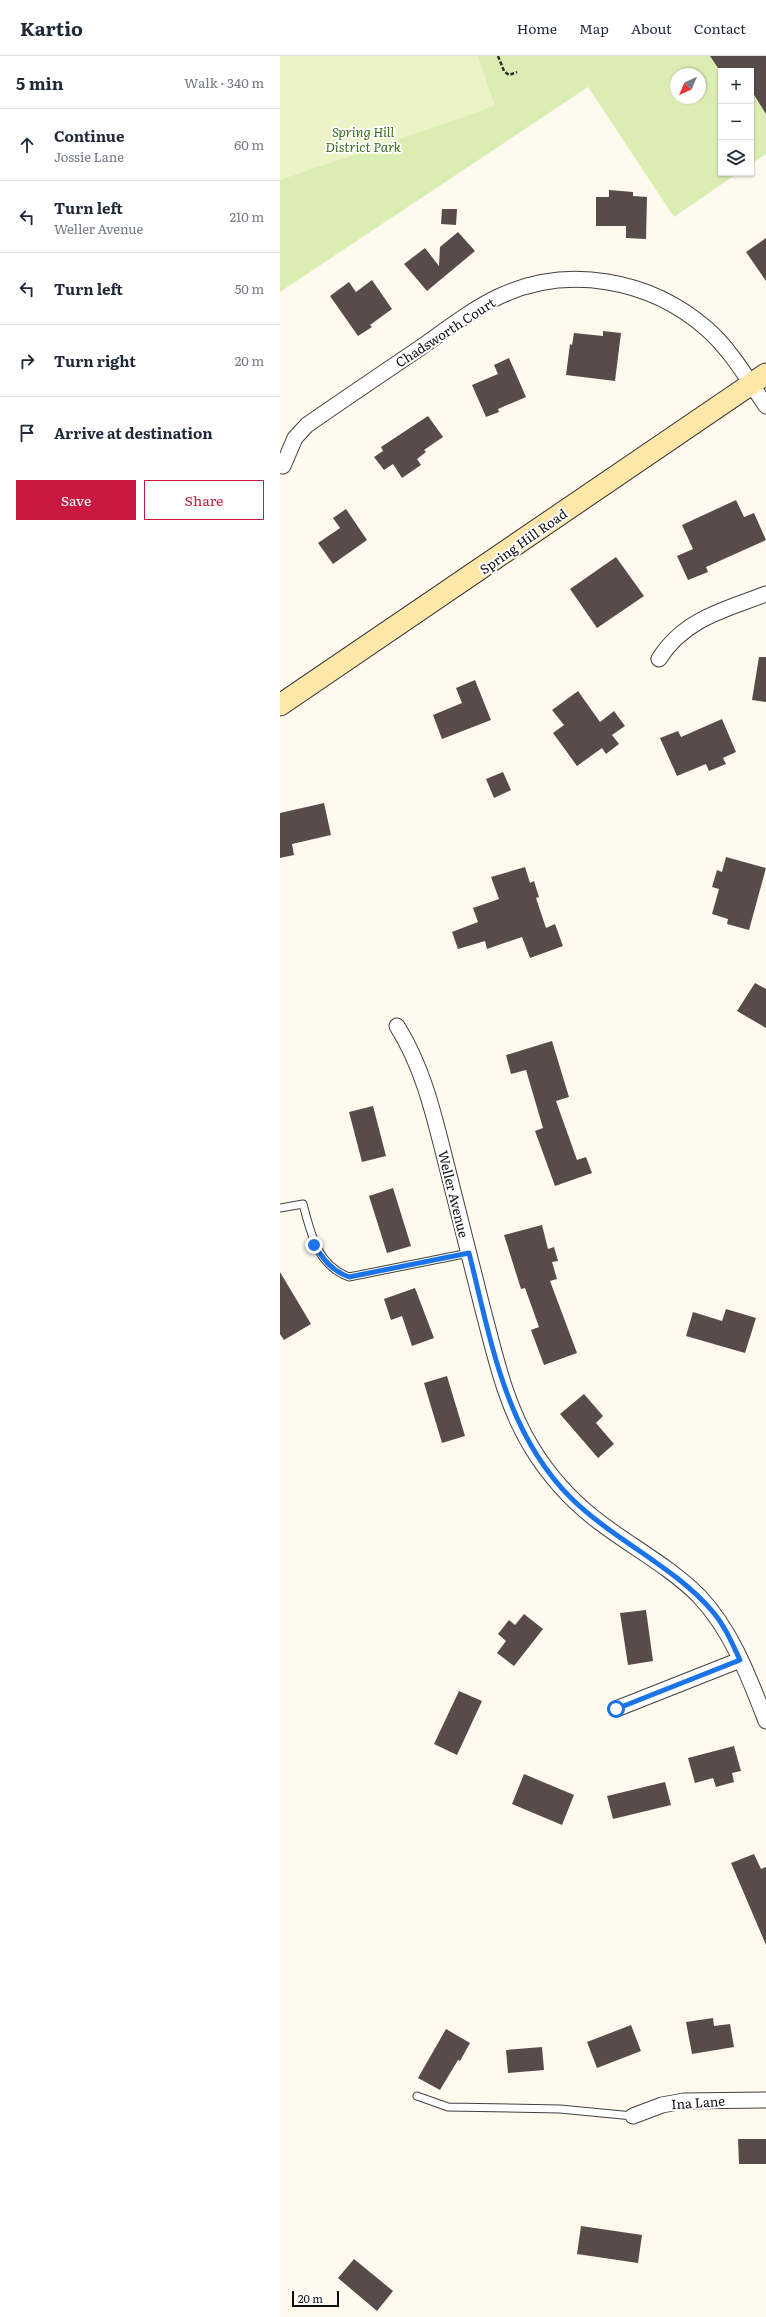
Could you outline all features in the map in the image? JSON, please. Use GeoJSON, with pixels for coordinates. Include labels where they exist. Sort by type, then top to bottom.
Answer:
{"type":"FeatureCollection","features":[{"type":"Feature","properties":{"kind":"main road","name":"Spring Hill Road"},"geometry":{"type":"LineString","coordinates":[[280,705],[759,380]]}},
{"type":"Feature","properties":{"kind":"street","name":"Chadsworth Court"},"geometry":{"type":"LineString","coordinates":[[283,466],[295,438],[306,425],[476,309],[498,297],[541,283],[576,278],[595,280],[638,289],[662,298],[686,312],[708,329],[725,348],[759,380],[766,406]]}},
{"type":"Feature","properties":{"kind":"street"},"geometry":{"type":"LineString","coordinates":[[659,659],[678,634],[695,622],[766,594]]}},
{"type":"Feature","properties":{"kind":"street","name":"Weller Avenue"},"geometry":{"type":"LineString","coordinates":[[397,1026],[419,1066],[438,1128],[497,1366],[512,1409],[532,1448],[552,1477],[594,1518],[656,1561],[697,1595],[714,1613],[727,1633],[766,1721]]}},
{"type":"Feature","properties":{"kind":"street"},"geometry":{"type":"LineString","coordinates":[[616,1709],[740,1660]]}},
{"type":"Feature","properties":{"kind":"street","name":"Ina Lane"},"geometry":{"type":"LineString","coordinates":[[633,2116],[662,2105],[684,2101],[766,2100]]}},
{"type":"Feature","properties":{"kind":"lane"},"geometry":{"type":"LineString","coordinates":[[280,1208],[303,1204],[314,1245],[323,1259],[336,1272],[349,1277],[469,1253]]}},
{"type":"Feature","properties":{"kind":"lane"},"geometry":{"type":"LineString","coordinates":[[417,2096],[448,2107],[560,2109],[633,2116]]}},
{"type":"Feature","properties":{"kind":"path"},"geometry":{"type":"LineString","coordinates":[[498,56],[504,71],[509,74],[517,72]]}},
{"type":"Feature","properties":{"kind":"green space","name":"Spring Hill District Park"},"geometry":{"type":"Polygon","coordinates":[[[280,56],[766,56],[766,154],[754,162],[754,68],[718,68],[718,176],[734,176],[674,217],[588,87],[280,292],[280,56]]]}},
{"type":"Feature","properties":{"kind":"green space"},"geometry":{"type":"Polygon","coordinates":[[[280,56],[478,56],[495,106],[280,180],[280,56]]]}},
{"type":"Feature","properties":{"kind":"building"},"geometry":{"type":"Polygon","coordinates":[[[710,56],[766,56],[766,114],[754,95],[754,68],[718,68],[710,56]]]}},
{"type":"Feature","properties":{"kind":"building"},"geometry":{"type":"Polygon","coordinates":[[[609,190],[633,192],[633,196],[647,197],[646,239],[626,238],[626,226],[596,226],[596,197],[609,197],[609,190]]]}},
{"type":"Feature","properties":{"kind":"building"},"geometry":{"type":"Polygon","coordinates":[[[442,209],[457,209],[456,225],[441,224],[442,209]]]}},
{"type":"Feature","properties":{"kind":"building"},"geometry":{"type":"Polygon","coordinates":[[[458,232],[475,251],[427,291],[404,264],[425,248],[439,266],[440,247],[458,232]]]}},
{"type":"Feature","properties":{"kind":"building"},"geometry":{"type":"Polygon","coordinates":[[[766,238],[766,281],[746,252],[766,238]]]}},
{"type":"Feature","properties":{"kind":"building"},"geometry":{"type":"Polygon","coordinates":[[[372,280],[392,309],[370,325],[372,327],[358,336],[330,296],[349,282],[356,292],[372,280]]]}},
{"type":"Feature","properties":{"kind":"building"},"geometry":{"type":"Polygon","coordinates":[[[603,331],[621,333],[615,381],[566,375],[570,344],[572,345],[574,333],[603,336],[603,331]]]}},
{"type":"Feature","properties":{"kind":"building"},"geometry":{"type":"Polygon","coordinates":[[[509,358],[526,397],[498,409],[499,412],[486,417],[472,385],[498,374],[494,365],[509,358]]]}},
{"type":"Feature","properties":{"kind":"building"},"geometry":{"type":"Polygon","coordinates":[[[428,416],[443,437],[424,450],[426,452],[417,459],[421,465],[402,478],[393,464],[384,470],[374,457],[383,451],[381,447],[428,416]]]}},
{"type":"Feature","properties":{"kind":"building"},"geometry":{"type":"Polygon","coordinates":[[[736,500],[744,517],[754,513],[766,540],[706,567],[708,572],[688,580],[677,556],[693,549],[682,525],[736,500]]]}},
{"type":"Feature","properties":{"kind":"building"},"geometry":{"type":"Polygon","coordinates":[[[346,509],[367,540],[333,564],[318,543],[340,528],[333,518],[346,509]]]}},
{"type":"Feature","properties":{"kind":"building"},"geometry":{"type":"Polygon","coordinates":[[[616,557],[644,596],[597,628],[570,589],[616,557]]]}},
{"type":"Feature","properties":{"kind":"building"},"geometry":{"type":"Polygon","coordinates":[[[759,657],[766,657],[766,702],[752,700],[759,657]]]}},
{"type":"Feature","properties":{"kind":"building"},"geometry":{"type":"Polygon","coordinates":[[[475,680],[491,720],[442,739],[433,715],[462,703],[456,688],[475,680]]]}},
{"type":"Feature","properties":{"kind":"building"},"geometry":{"type":"Polygon","coordinates":[[[578,691],[600,722],[614,711],[625,726],[612,735],[619,744],[606,754],[602,748],[577,766],[553,733],[564,725],[552,710],[578,691]]]}},
{"type":"Feature","properties":{"kind":"building"},"geometry":{"type":"Polygon","coordinates":[[[722,719],[736,752],[723,758],[726,764],[709,771],[706,764],[677,776],[660,738],[678,731],[681,737],[722,719]]]}},
{"type":"Feature","properties":{"kind":"building"},"geometry":{"type":"Polygon","coordinates":[[[503,772],[511,790],[494,798],[486,779],[503,772]]]}},
{"type":"Feature","properties":{"kind":"building"},"geometry":{"type":"Polygon","coordinates":[[[324,803],[331,835],[292,844],[294,855],[280,858],[280,813],[324,803]]]}},
{"type":"Feature","properties":{"kind":"building"},"geometry":{"type":"Polygon","coordinates":[[[726,857],[766,868],[749,930],[727,924],[728,919],[712,914],[719,889],[712,887],[717,870],[722,872],[726,857]]]}},
{"type":"Feature","properties":{"kind":"building"},"geometry":{"type":"Polygon","coordinates":[[[525,867],[530,883],[534,881],[539,897],[536,898],[546,928],[555,924],[563,946],[530,958],[522,937],[487,949],[485,941],[458,949],[452,932],[478,922],[473,908],[499,899],[491,877],[525,867]]]}},
{"type":"Feature","properties":{"kind":"building"},"geometry":{"type":"Polygon","coordinates":[[[755,983],[766,989],[766,1028],[737,1011],[755,983]]]}},
{"type":"Feature","properties":{"kind":"building"},"geometry":{"type":"Polygon","coordinates":[[[552,1041],[569,1097],[556,1101],[577,1160],[586,1157],[592,1173],[555,1186],[535,1131],[543,1128],[526,1070],[511,1074],[506,1055],[552,1041]]]}},
{"type":"Feature","properties":{"kind":"building"},"geometry":{"type":"Polygon","coordinates":[[[373,1106],[386,1156],[362,1162],[349,1112],[373,1106]]]}},
{"type":"Feature","properties":{"kind":"building"},"geometry":{"type":"Polygon","coordinates":[[[393,1188],[411,1246],[387,1253],[369,1196],[393,1188]]]}},
{"type":"Feature","properties":{"kind":"building"},"geometry":{"type":"Polygon","coordinates":[[[542,1225],[548,1249],[554,1247],[558,1261],[552,1262],[557,1279],[550,1281],[577,1353],[544,1365],[531,1330],[539,1327],[525,1288],[521,1289],[504,1235],[542,1225]]]}},
{"type":"Feature","properties":{"kind":"building"},"geometry":{"type":"Polygon","coordinates":[[[280,1272],[311,1324],[284,1340],[280,1334],[280,1272]]]}},
{"type":"Feature","properties":{"kind":"building"},"geometry":{"type":"Polygon","coordinates":[[[415,1288],[434,1338],[412,1346],[402,1316],[391,1320],[384,1299],[415,1288]]]}},
{"type":"Feature","properties":{"kind":"building"},"geometry":{"type":"Polygon","coordinates":[[[726,1309],[756,1318],[745,1353],[686,1336],[693,1312],[722,1321],[726,1309]]]}},
{"type":"Feature","properties":{"kind":"building"},"geometry":{"type":"Polygon","coordinates":[[[447,1376],[465,1436],[442,1443],[424,1383],[447,1376]]]}},
{"type":"Feature","properties":{"kind":"building"},"geometry":{"type":"Polygon","coordinates":[[[584,1394],[603,1416],[596,1423],[614,1444],[598,1458],[560,1414],[584,1394]]]}},
{"type":"Feature","properties":{"kind":"building"},"geometry":{"type":"Polygon","coordinates":[[[646,1610],[653,1661],[628,1665],[620,1613],[646,1610]]]}},
{"type":"Feature","properties":{"kind":"building"},"geometry":{"type":"Polygon","coordinates":[[[524,1614],[543,1629],[514,1666],[497,1653],[506,1641],[498,1634],[509,1620],[515,1625],[524,1614]]]}},
{"type":"Feature","properties":{"kind":"building"},"geometry":{"type":"Polygon","coordinates":[[[459,1691],[482,1701],[457,1755],[434,1744],[459,1691]]]}},
{"type":"Feature","properties":{"kind":"building"},"geometry":{"type":"Polygon","coordinates":[[[734,1746],[741,1771],[732,1773],[734,1782],[716,1787],[713,1778],[695,1783],[688,1758],[734,1746]]]}},
{"type":"Feature","properties":{"kind":"building"},"geometry":{"type":"Polygon","coordinates":[[[524,1774],[574,1795],[562,1825],[512,1804],[524,1774]]]}},
{"type":"Feature","properties":{"kind":"building"},"geometry":{"type":"Polygon","coordinates":[[[665,1782],[671,1805],[613,1819],[607,1796],[665,1782]]]}},
{"type":"Feature","properties":{"kind":"building"},"geometry":{"type":"Polygon","coordinates":[[[754,1854],[761,1869],[766,1867],[766,1945],[731,1863],[754,1854]]]}},
{"type":"Feature","properties":{"kind":"building"},"geometry":{"type":"Polygon","coordinates":[[[713,2018],[714,2026],[730,2024],[734,2047],[692,2054],[686,2022],[713,2018]]]}},
{"type":"Feature","properties":{"kind":"building"},"geometry":{"type":"Polygon","coordinates":[[[631,2025],[641,2051],[597,2068],[587,2042],[631,2025]]]}},
{"type":"Feature","properties":{"kind":"building"},"geometry":{"type":"Polygon","coordinates":[[[446,2029],[470,2043],[460,2061],[458,2060],[440,2090],[418,2078],[446,2029]]]}},
{"type":"Feature","properties":{"kind":"building"},"geometry":{"type":"Polygon","coordinates":[[[542,2047],[544,2070],[508,2073],[506,2050],[542,2047]]]}},
{"type":"Feature","properties":{"kind":"building"},"geometry":{"type":"Polygon","coordinates":[[[738,2139],[766,2139],[766,2164],[739,2164],[738,2139]]]}},
{"type":"Feature","properties":{"kind":"building"},"geometry":{"type":"Polygon","coordinates":[[[581,2226],[642,2235],[638,2263],[577,2254],[581,2226]]]}},
{"type":"Feature","properties":{"kind":"building"},"geometry":{"type":"Polygon","coordinates":[[[354,2259],[393,2291],[377,2311],[338,2278],[354,2259]]]}},
{"type":"Feature","properties":{"kind":"route"},"geometry":{"type":"LineString","coordinates":[[314,1245],[323,1259],[336,1272],[349,1277],[469,1253],[497,1366],[507,1396],[532,1448],[552,1477],[594,1518],[656,1561],[697,1595],[714,1613],[727,1633],[740,1660],[616,1709]]}}]}
